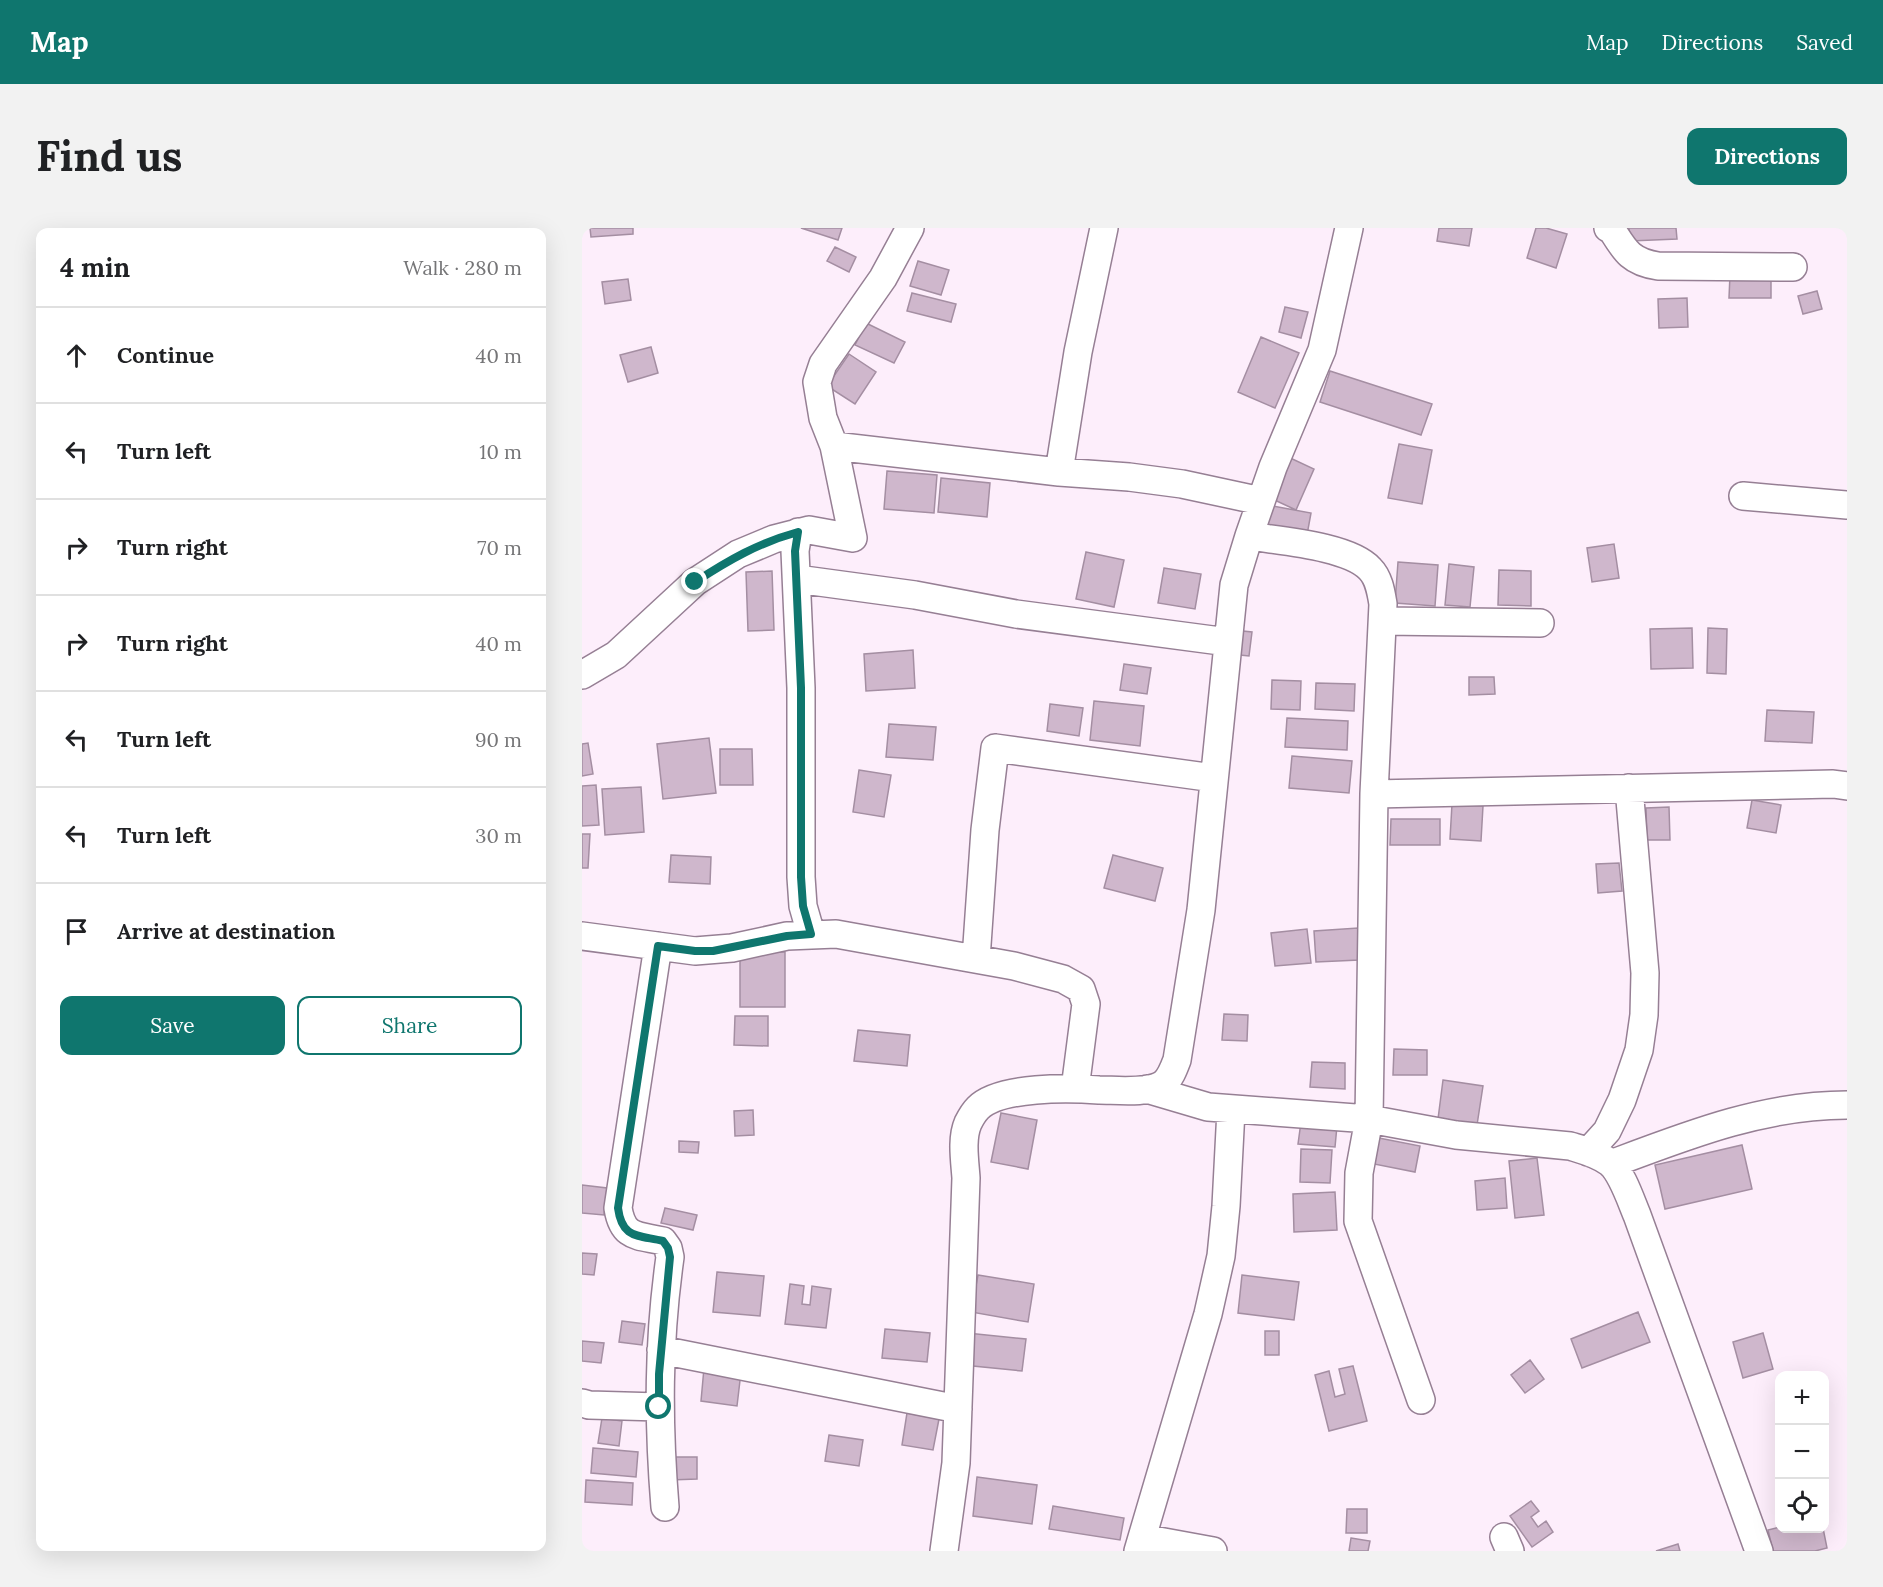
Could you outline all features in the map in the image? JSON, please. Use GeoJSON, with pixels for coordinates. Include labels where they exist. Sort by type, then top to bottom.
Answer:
{"type":"FeatureCollection","features":[{"type":"Feature","properties":{"kind":"street"},"geometry":{"type":"LineString","coordinates":[[582,675],[616,655],[704,577],[738,554],[774,538],[809,530],[853,538],[834,446],[819,402],[817,382],[823,364],[883,278],[913,228]]}},
{"type":"Feature","properties":{"kind":"street"},"geometry":{"type":"LineString","coordinates":[[1059,472],[1078,352],[1104,228]]}},
{"type":"Feature","properties":{"kind":"street"},"geometry":{"type":"LineString","coordinates":[[944,1551],[956,1463],[966,1178],[965,1139],[968,1125],[978,1108],[995,1097],[1010,1093],[1075,1089],[1124,1091],[1147,1089],[1163,1084],[1173,1072],[1177,1060],[1201,910],[1234,585],[1273,467],[1322,351],[1349,228]]}},
{"type":"Feature","properties":{"kind":"street"},"geometry":{"type":"LineString","coordinates":[[1608,228],[1612,230],[1629,255],[1644,264],[1792,267]]}},
{"type":"Feature","properties":{"kind":"street"},"geometry":{"type":"LineString","coordinates":[[834,446],[1059,472],[1129,477],[1182,484],[1261,501]]}},
{"type":"Feature","properties":{"kind":"street"},"geometry":{"type":"LineString","coordinates":[[1743,496],[1847,505]]}},
{"type":"Feature","properties":{"kind":"street"},"geometry":{"type":"LineString","coordinates":[[798,532],[795,551],[801,688],[801,877],[803,906],[811,934]]}},
{"type":"Feature","properties":{"kind":"street"},"geometry":{"type":"LineString","coordinates":[[1249,536],[1342,552],[1370,569],[1381,586],[1383,621],[1374,794],[1369,1119],[1359,1173],[1358,1221],[1421,1400]]}},
{"type":"Feature","properties":{"kind":"street"},"geometry":{"type":"LineString","coordinates":[[797,579],[915,595],[1016,614],[1228,642]]}},
{"type":"Feature","properties":{"kind":"street"},"geometry":{"type":"LineString","coordinates":[[1383,621],[1540,623]]}},
{"type":"Feature","properties":{"kind":"street"},"geometry":{"type":"LineString","coordinates":[[976,959],[985,830],[995,748],[1215,778]]}},
{"type":"Feature","properties":{"kind":"street"},"geometry":{"type":"LineString","coordinates":[[1374,794],[1833,784],[1847,786]]}},
{"type":"Feature","properties":{"kind":"street"},"geometry":{"type":"LineString","coordinates":[[1588,1152],[1606,1131],[1622,1100],[1640,1050],[1644,1015],[1645,973],[1629,788]]}},
{"type":"Feature","properties":{"kind":"street"},"geometry":{"type":"LineString","coordinates":[[582,936],[695,951],[713,951],[787,936],[837,934],[976,959],[1062,979],[1081,989],[1086,1004],[1075,1089]]}},
{"type":"Feature","properties":{"kind":"street"},"geometry":{"type":"LineString","coordinates":[[658,946],[618,1208],[620,1221],[627,1231],[637,1236],[663,1241],[670,1257],[661,1350],[659,1407],[665,1507]]}},
{"type":"Feature","properties":{"kind":"street"},"geometry":{"type":"LineString","coordinates":[[1147,1089],[1208,1107],[1369,1119],[1456,1135],[1570,1146],[1611,1164],[1626,1189],[1637,1215],[1759,1551]]}},
{"type":"Feature","properties":{"kind":"street"},"geometry":{"type":"LineString","coordinates":[[1611,1164],[1678,1139],[1749,1117],[1814,1106],[1847,1105]]}},
{"type":"Feature","properties":{"kind":"street"},"geometry":{"type":"LineString","coordinates":[[1213,1551],[1140,1545],[1208,1314],[1221,1256],[1231,1110]]}},
{"type":"Feature","properties":{"kind":"street"},"geometry":{"type":"LineString","coordinates":[[661,1350],[958,1409]]}},
{"type":"Feature","properties":{"kind":"street"},"geometry":{"type":"LineString","coordinates":[[582,1402],[596,1406],[659,1407]]}},
{"type":"Feature","properties":{"kind":"building"},"geometry":{"type":"Polygon","coordinates":[[[590,228],[633,228],[633,234],[591,237],[590,228]]]}},
{"type":"Feature","properties":{"kind":"building"},"geometry":{"type":"Polygon","coordinates":[[[801,228],[842,228],[838,240],[801,228]]]}},
{"type":"Feature","properties":{"kind":"building"},"geometry":{"type":"Polygon","coordinates":[[[1439,228],[1472,228],[1469,246],[1437,241],[1439,228]]]}},
{"type":"Feature","properties":{"kind":"building"},"geometry":{"type":"Polygon","coordinates":[[[1536,228],[1546,228],[1567,234],[1556,268],[1527,258],[1536,228]]]}},
{"type":"Feature","properties":{"kind":"building"},"geometry":{"type":"Polygon","coordinates":[[[1629,228],[1676,228],[1677,239],[1630,241],[1629,228]]]}},
{"type":"Feature","properties":{"kind":"building"},"geometry":{"type":"Polygon","coordinates":[[[835,247],[856,257],[849,272],[827,261],[835,247]]]}},
{"type":"Feature","properties":{"kind":"building"},"geometry":{"type":"Polygon","coordinates":[[[918,261],[949,270],[941,295],[910,286],[918,261]]]}},
{"type":"Feature","properties":{"kind":"building"},"geometry":{"type":"Polygon","coordinates":[[[1730,275],[1771,275],[1771,298],[1729,298],[1730,275]]]}},
{"type":"Feature","properties":{"kind":"building"},"geometry":{"type":"Polygon","coordinates":[[[628,279],[631,300],[605,304],[602,282],[628,279]]]}},
{"type":"Feature","properties":{"kind":"building"},"geometry":{"type":"Polygon","coordinates":[[[1817,291],[1822,309],[1803,314],[1798,296],[1817,291]]]}},
{"type":"Feature","properties":{"kind":"building"},"geometry":{"type":"Polygon","coordinates":[[[912,293],[956,304],[951,322],[907,311],[912,293]]]}},
{"type":"Feature","properties":{"kind":"building"},"geometry":{"type":"Polygon","coordinates":[[[1687,298],[1688,327],[1659,328],[1658,299],[1687,298]]]}},
{"type":"Feature","properties":{"kind":"building"},"geometry":{"type":"Polygon","coordinates":[[[1285,307],[1308,312],[1301,338],[1279,332],[1285,307]]]}},
{"type":"Feature","properties":{"kind":"building"},"geometry":{"type":"Polygon","coordinates":[[[866,323],[905,342],[894,363],[855,345],[866,323]]]}},
{"type":"Feature","properties":{"kind":"building"},"geometry":{"type":"Polygon","coordinates":[[[1261,337],[1299,353],[1275,408],[1238,392],[1261,337]]]}},
{"type":"Feature","properties":{"kind":"building"},"geometry":{"type":"Polygon","coordinates":[[[651,347],[658,373],[628,382],[620,355],[651,347]]]}},
{"type":"Feature","properties":{"kind":"building"},"geometry":{"type":"Polygon","coordinates":[[[849,354],[876,372],[855,404],[827,386],[849,354]]]}},
{"type":"Feature","properties":{"kind":"building"},"geometry":{"type":"Polygon","coordinates":[[[1330,371],[1432,404],[1421,435],[1320,402],[1330,371]]]}},
{"type":"Feature","properties":{"kind":"building"},"geometry":{"type":"Polygon","coordinates":[[[1399,444],[1432,450],[1422,504],[1388,498],[1399,444]]]}},
{"type":"Feature","properties":{"kind":"building"},"geometry":{"type":"Polygon","coordinates":[[[1286,456],[1314,469],[1296,510],[1268,497],[1286,456]]]}},
{"type":"Feature","properties":{"kind":"building"},"geometry":{"type":"Polygon","coordinates":[[[887,471],[937,475],[934,513],[884,509],[887,471]]]}},
{"type":"Feature","properties":{"kind":"building"},"geometry":{"type":"Polygon","coordinates":[[[941,478],[990,483],[987,517],[938,512],[941,478]]]}},
{"type":"Feature","properties":{"kind":"building"},"geometry":{"type":"Polygon","coordinates":[[[1267,505],[1311,513],[1307,535],[1262,527],[1267,505]]]}},
{"type":"Feature","properties":{"kind":"building"},"geometry":{"type":"Polygon","coordinates":[[[1614,544],[1619,578],[1592,582],[1587,548],[1614,544]]]}},
{"type":"Feature","properties":{"kind":"building"},"geometry":{"type":"Polygon","coordinates":[[[1086,552],[1124,560],[1114,607],[1076,599],[1086,552]]]}},
{"type":"Feature","properties":{"kind":"building"},"geometry":{"type":"Polygon","coordinates":[[[1398,562],[1438,565],[1435,606],[1395,603],[1398,562]]]}},
{"type":"Feature","properties":{"kind":"building"},"geometry":{"type":"Polygon","coordinates":[[[1449,564],[1474,567],[1470,607],[1445,605],[1449,564]]]}},
{"type":"Feature","properties":{"kind":"building"},"geometry":{"type":"Polygon","coordinates":[[[1164,568],[1201,574],[1195,609],[1158,603],[1164,568]]]}},
{"type":"Feature","properties":{"kind":"building"},"geometry":{"type":"Polygon","coordinates":[[[1499,570],[1531,571],[1531,606],[1498,605],[1499,570]]]}},
{"type":"Feature","properties":{"kind":"building"},"geometry":{"type":"Polygon","coordinates":[[[772,571],[774,630],[748,631],[746,572],[772,571]]]}},
{"type":"Feature","properties":{"kind":"building"},"geometry":{"type":"Polygon","coordinates":[[[1692,628],[1693,668],[1651,669],[1650,629],[1692,628]]]}},
{"type":"Feature","properties":{"kind":"building"},"geometry":{"type":"Polygon","coordinates":[[[1708,628],[1727,629],[1726,674],[1707,673],[1708,628]]]}},
{"type":"Feature","properties":{"kind":"building"},"geometry":{"type":"Polygon","coordinates":[[[1233,630],[1252,632],[1249,656],[1230,654],[1233,630]]]}},
{"type":"Feature","properties":{"kind":"building"},"geometry":{"type":"Polygon","coordinates":[[[913,650],[915,688],[866,691],[864,654],[913,650]]]}},
{"type":"Feature","properties":{"kind":"building"},"geometry":{"type":"Polygon","coordinates":[[[1124,664],[1151,668],[1147,694],[1120,690],[1124,664]]]}},
{"type":"Feature","properties":{"kind":"building"},"geometry":{"type":"Polygon","coordinates":[[[1469,677],[1494,677],[1495,694],[1469,695],[1469,677]]]}},
{"type":"Feature","properties":{"kind":"building"},"geometry":{"type":"Polygon","coordinates":[[[1272,680],[1301,681],[1300,710],[1271,709],[1272,680]]]}},
{"type":"Feature","properties":{"kind":"building"},"geometry":{"type":"Polygon","coordinates":[[[1316,683],[1355,684],[1354,711],[1315,709],[1316,683]]]}},
{"type":"Feature","properties":{"kind":"building"},"geometry":{"type":"Polygon","coordinates":[[[1094,701],[1144,706],[1140,746],[1090,740],[1094,701]]]}},
{"type":"Feature","properties":{"kind":"building"},"geometry":{"type":"Polygon","coordinates":[[[1050,704],[1083,708],[1079,736],[1047,731],[1050,704]]]}},
{"type":"Feature","properties":{"kind":"building"},"geometry":{"type":"Polygon","coordinates":[[[1767,710],[1814,712],[1812,743],[1765,741],[1767,710]]]}},
{"type":"Feature","properties":{"kind":"building"},"geometry":{"type":"Polygon","coordinates":[[[1287,718],[1348,721],[1347,750],[1285,747],[1287,718]]]}},
{"type":"Feature","properties":{"kind":"building"},"geometry":{"type":"Polygon","coordinates":[[[889,724],[936,727],[933,760],[886,757],[889,724]]]}},
{"type":"Feature","properties":{"kind":"building"},"geometry":{"type":"Polygon","coordinates":[[[709,738],[716,793],[663,799],[657,744],[709,738]]]}},
{"type":"Feature","properties":{"kind":"building"},"geometry":{"type":"Polygon","coordinates":[[[588,743],[593,774],[582,776],[582,744],[588,743]]]}},
{"type":"Feature","properties":{"kind":"building"},"geometry":{"type":"Polygon","coordinates":[[[720,749],[752,749],[753,785],[720,785],[720,749]]]}},
{"type":"Feature","properties":{"kind":"building"},"geometry":{"type":"Polygon","coordinates":[[[1292,756],[1352,761],[1349,793],[1289,788],[1292,756]]]}},
{"type":"Feature","properties":{"kind":"building"},"geometry":{"type":"Polygon","coordinates":[[[859,770],[891,775],[884,817],[853,812],[859,770]]]}},
{"type":"Feature","properties":{"kind":"building"},"geometry":{"type":"Polygon","coordinates":[[[596,785],[599,825],[582,826],[582,786],[596,785]]]}},
{"type":"Feature","properties":{"kind":"building"},"geometry":{"type":"Polygon","coordinates":[[[641,787],[644,832],[605,835],[602,789],[641,787]]]}},
{"type":"Feature","properties":{"kind":"building"},"geometry":{"type":"Polygon","coordinates":[[[1752,800],[1781,805],[1776,833],[1747,828],[1752,800]]]}},
{"type":"Feature","properties":{"kind":"building"},"geometry":{"type":"Polygon","coordinates":[[[1452,804],[1483,806],[1481,841],[1450,839],[1452,804]]]}},
{"type":"Feature","properties":{"kind":"building"},"geometry":{"type":"Polygon","coordinates":[[[1669,807],[1670,840],[1647,840],[1646,808],[1669,807]]]}},
{"type":"Feature","properties":{"kind":"building"},"geometry":{"type":"Polygon","coordinates":[[[1391,819],[1440,819],[1440,845],[1390,845],[1391,819]]]}},
{"type":"Feature","properties":{"kind":"building"},"geometry":{"type":"Polygon","coordinates":[[[582,834],[590,834],[588,868],[582,868],[582,834]]]}},
{"type":"Feature","properties":{"kind":"building"},"geometry":{"type":"Polygon","coordinates":[[[671,855],[711,857],[710,884],[669,882],[671,855]]]}},
{"type":"Feature","properties":{"kind":"building"},"geometry":{"type":"Polygon","coordinates":[[[1113,855],[1163,868],[1155,901],[1104,888],[1113,855]]]}},
{"type":"Feature","properties":{"kind":"building"},"geometry":{"type":"Polygon","coordinates":[[[1619,863],[1622,891],[1598,893],[1596,864],[1619,863]]]}},
{"type":"Feature","properties":{"kind":"building"},"geometry":{"type":"Polygon","coordinates":[[[1358,928],[1359,960],[1316,962],[1314,931],[1358,928]]]}},
{"type":"Feature","properties":{"kind":"building"},"geometry":{"type":"Polygon","coordinates":[[[1307,929],[1311,963],[1275,966],[1271,933],[1307,929]]]}},
{"type":"Feature","properties":{"kind":"building"},"geometry":{"type":"Polygon","coordinates":[[[740,952],[785,952],[785,1007],[740,1007],[740,952]]]}},
{"type":"Feature","properties":{"kind":"building"},"geometry":{"type":"Polygon","coordinates":[[[1224,1014],[1248,1015],[1247,1041],[1222,1040],[1224,1014]]]}},
{"type":"Feature","properties":{"kind":"building"},"geometry":{"type":"Polygon","coordinates":[[[735,1016],[768,1016],[768,1046],[734,1045],[735,1016]]]}},
{"type":"Feature","properties":{"kind":"building"},"geometry":{"type":"Polygon","coordinates":[[[858,1030],[910,1035],[907,1066],[854,1061],[858,1030]]]}},
{"type":"Feature","properties":{"kind":"building"},"geometry":{"type":"Polygon","coordinates":[[[1394,1049],[1427,1050],[1427,1075],[1393,1075],[1394,1049]]]}},
{"type":"Feature","properties":{"kind":"building"},"geometry":{"type":"Polygon","coordinates":[[[1312,1062],[1345,1063],[1345,1089],[1310,1087],[1312,1062]]]}},
{"type":"Feature","properties":{"kind":"building"},"geometry":{"type":"Polygon","coordinates":[[[1443,1080],[1483,1086],[1477,1125],[1438,1119],[1443,1080]]]}},
{"type":"Feature","properties":{"kind":"building"},"geometry":{"type":"Polygon","coordinates":[[[753,1110],[754,1135],[735,1136],[734,1111],[753,1110]]]}},
{"type":"Feature","properties":{"kind":"building"},"geometry":{"type":"Polygon","coordinates":[[[1001,1113],[1037,1120],[1028,1169],[991,1162],[1001,1113]]]}},
{"type":"Feature","properties":{"kind":"building"},"geometry":{"type":"Polygon","coordinates":[[[1301,1122],[1337,1126],[1335,1147],[1298,1144],[1301,1122]]]}},
{"type":"Feature","properties":{"kind":"building"},"geometry":{"type":"Polygon","coordinates":[[[1379,1138],[1420,1146],[1415,1172],[1374,1164],[1379,1138]]]}},
{"type":"Feature","properties":{"kind":"building"},"geometry":{"type":"Polygon","coordinates":[[[679,1141],[699,1142],[698,1153],[679,1152],[679,1141]]]}},
{"type":"Feature","properties":{"kind":"building"},"geometry":{"type":"Polygon","coordinates":[[[1742,1145],[1752,1189],[1665,1209],[1655,1165],[1742,1145]]]}},
{"type":"Feature","properties":{"kind":"building"},"geometry":{"type":"Polygon","coordinates":[[[1301,1149],[1332,1150],[1330,1183],[1300,1182],[1301,1149]]]}},
{"type":"Feature","properties":{"kind":"building"},"geometry":{"type":"Polygon","coordinates":[[[1537,1158],[1544,1215],[1515,1218],[1509,1161],[1537,1158]]]}},
{"type":"Feature","properties":{"kind":"building"},"geometry":{"type":"Polygon","coordinates":[[[1505,1178],[1507,1208],[1477,1210],[1475,1181],[1505,1178]]]}},
{"type":"Feature","properties":{"kind":"building"},"geometry":{"type":"Polygon","coordinates":[[[582,1185],[607,1188],[604,1215],[582,1213],[582,1185]]]}},
{"type":"Feature","properties":{"kind":"building"},"geometry":{"type":"Polygon","coordinates":[[[1335,1192],[1337,1230],[1294,1232],[1293,1194],[1335,1192]]]}},
{"type":"Feature","properties":{"kind":"building"},"geometry":{"type":"Polygon","coordinates":[[[665,1208],[697,1215],[693,1230],[661,1223],[665,1208]]]}},
{"type":"Feature","properties":{"kind":"building"},"geometry":{"type":"Polygon","coordinates":[[[582,1253],[597,1254],[594,1275],[582,1274],[582,1253]]]}},
{"type":"Feature","properties":{"kind":"building"},"geometry":{"type":"Polygon","coordinates":[[[717,1272],[764,1276],[760,1316],[713,1312],[717,1272]]]}},
{"type":"Feature","properties":{"kind":"building"},"geometry":{"type":"Polygon","coordinates":[[[978,1275],[1034,1284],[1028,1322],[971,1312],[978,1275]]]}},
{"type":"Feature","properties":{"kind":"building"},"geometry":{"type":"Polygon","coordinates":[[[1242,1275],[1299,1282],[1294,1320],[1238,1313],[1242,1275]]]}},
{"type":"Feature","properties":{"kind":"building"},"geometry":{"type":"Polygon","coordinates":[[[790,1284],[804,1286],[802,1304],[810,1305],[812,1286],[831,1289],[826,1328],[785,1324],[790,1284]]]}},
{"type":"Feature","properties":{"kind":"building"},"geometry":{"type":"Polygon","coordinates":[[[1638,1312],[1650,1342],[1582,1368],[1571,1339],[1638,1312]]]}},
{"type":"Feature","properties":{"kind":"building"},"geometry":{"type":"Polygon","coordinates":[[[622,1321],[645,1324],[642,1345],[619,1342],[622,1321]]]}},
{"type":"Feature","properties":{"kind":"building"},"geometry":{"type":"Polygon","coordinates":[[[885,1329],[930,1333],[927,1362],[882,1358],[885,1329]]]}},
{"type":"Feature","properties":{"kind":"building"},"geometry":{"type":"Polygon","coordinates":[[[1265,1331],[1279,1331],[1279,1355],[1265,1355],[1265,1331]]]}},
{"type":"Feature","properties":{"kind":"building"},"geometry":{"type":"Polygon","coordinates":[[[967,1333],[1026,1339],[1022,1371],[963,1365],[967,1333]]]}},
{"type":"Feature","properties":{"kind":"building"},"geometry":{"type":"Polygon","coordinates":[[[1763,1333],[1773,1369],[1743,1378],[1733,1342],[1763,1333]]]}},
{"type":"Feature","properties":{"kind":"building"},"geometry":{"type":"Polygon","coordinates":[[[582,1341],[604,1343],[601,1363],[582,1361],[582,1341]]]}},
{"type":"Feature","properties":{"kind":"building"},"geometry":{"type":"Polygon","coordinates":[[[1530,1360],[1544,1379],[1525,1393],[1511,1375],[1530,1360]]]}},
{"type":"Feature","properties":{"kind":"building"},"geometry":{"type":"Polygon","coordinates":[[[1353,1366],[1367,1421],[1329,1431],[1315,1375],[1329,1371],[1335,1397],[1345,1394],[1339,1369],[1353,1366]]]}},
{"type":"Feature","properties":{"kind":"building"},"geometry":{"type":"Polygon","coordinates":[[[704,1368],[741,1372],[737,1406],[701,1401],[704,1368]]]}},
{"type":"Feature","properties":{"kind":"building"},"geometry":{"type":"Polygon","coordinates":[[[907,1413],[939,1419],[933,1450],[902,1445],[907,1413]]]}},
{"type":"Feature","properties":{"kind":"building"},"geometry":{"type":"Polygon","coordinates":[[[602,1418],[622,1421],[619,1446],[598,1443],[602,1418]]]}},
{"type":"Feature","properties":{"kind":"building"},"geometry":{"type":"Polygon","coordinates":[[[829,1435],[863,1440],[859,1466],[825,1461],[829,1435]]]}},
{"type":"Feature","properties":{"kind":"building"},"geometry":{"type":"Polygon","coordinates":[[[593,1448],[638,1452],[636,1477],[591,1473],[593,1448]]]}},
{"type":"Feature","properties":{"kind":"building"},"geometry":{"type":"Polygon","coordinates":[[[669,1457],[697,1457],[697,1479],[670,1480],[669,1457]]]}},
{"type":"Feature","properties":{"kind":"building"},"geometry":{"type":"Polygon","coordinates":[[[977,1477],[1037,1485],[1032,1524],[973,1516],[977,1477]]]}},
{"type":"Feature","properties":{"kind":"building"},"geometry":{"type":"Polygon","coordinates":[[[586,1480],[633,1483],[632,1505],[585,1502],[586,1480]]]}},
{"type":"Feature","properties":{"kind":"building"},"geometry":{"type":"Polygon","coordinates":[[[1531,1501],[1539,1511],[1531,1517],[1538,1527],[1546,1521],[1553,1532],[1532,1547],[1510,1516],[1531,1501]]]}},
{"type":"Feature","properties":{"kind":"building"},"geometry":{"type":"Polygon","coordinates":[[[1053,1506],[1124,1518],[1120,1540],[1049,1529],[1053,1506]]]}},
{"type":"Feature","properties":{"kind":"building"},"geometry":{"type":"Polygon","coordinates":[[[1347,1509],[1367,1509],[1367,1533],[1346,1533],[1347,1509]]]}},
{"type":"Feature","properties":{"kind":"building"},"geometry":{"type":"Polygon","coordinates":[[[1775,1528],[1775,1533],[1824,1533],[1827,1548],[1815,1551],[1773,1551],[1768,1530],[1775,1528]]]}},
{"type":"Feature","properties":{"kind":"building"},"geometry":{"type":"Polygon","coordinates":[[[1351,1538],[1370,1541],[1368,1551],[1349,1551],[1351,1538]]]}},
{"type":"Feature","properties":{"kind":"building"},"geometry":{"type":"Polygon","coordinates":[[[1678,1544],[1680,1551],[1656,1551],[1678,1544]]]}},
{"type":"Feature","properties":{"kind":"route"},"geometry":{"type":"LineString","coordinates":[[659,1407],[659,1374],[670,1257],[663,1241],[637,1236],[627,1231],[620,1221],[618,1208],[658,946],[713,951],[787,936],[811,934],[803,906],[801,877],[801,688],[795,551],[798,532],[774,538],[738,554],[695,582]]}}]}
